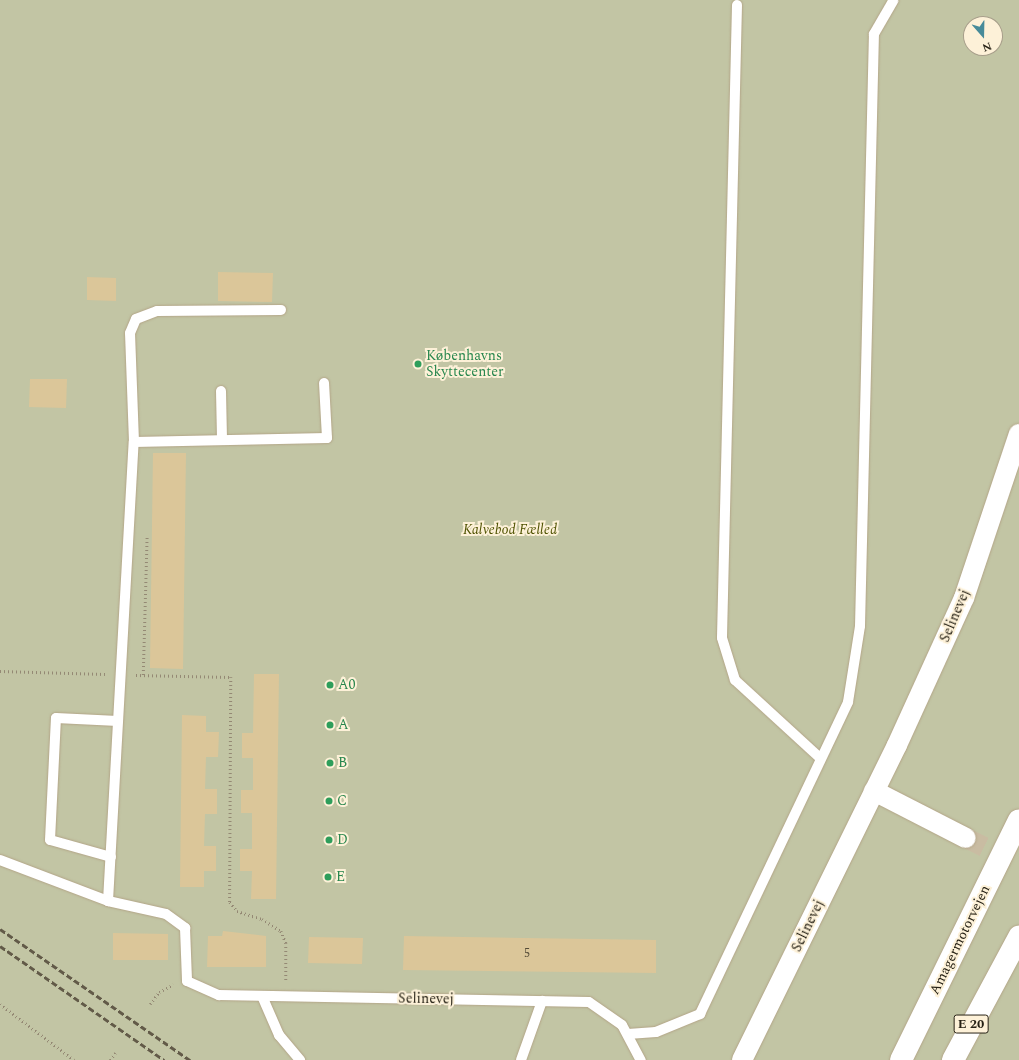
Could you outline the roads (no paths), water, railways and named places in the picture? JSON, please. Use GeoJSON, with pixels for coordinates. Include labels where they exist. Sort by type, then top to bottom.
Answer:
{"type":"FeatureCollection","features":[{"type":"Feature","properties":{"kind":"main road","name":"Amagermotorvejen"},"geometry":{"type":"LineString","coordinates":[[901,1060],[1019,820]]}},
{"type":"Feature","properties":{"kind":"main road","name":"E 20"},"geometry":{"type":"LineString","coordinates":[[953,1060],[1019,926]]}},
{"type":"Feature","properties":{"kind":"main road"},"geometry":{"type":"LineString","coordinates":[[988,989],[1019,937]]}},
{"type":"Feature","properties":{"kind":"street","name":"Selinevej"},"geometry":{"type":"LineString","coordinates":[[742,1060],[874,791],[964,598],[1019,434]]}},
{"type":"Feature","properties":{"kind":"street"},"geometry":{"type":"LineString","coordinates":[[874,791],[966,838]]}},
{"type":"Feature","properties":{"kind":"lane"},"geometry":{"type":"LineString","coordinates":[[628,1034],[656,1032],[700,1014],[820,758],[848,702],[860,626],[874,34],[894,0]]}},
{"type":"Feature","properties":{"kind":"lane"},"geometry":{"type":"LineString","coordinates":[[737,5],[722,638],[735,680],[820,758]]}},
{"type":"Feature","properties":{"kind":"lane"},"geometry":{"type":"LineString","coordinates":[[0,860],[108,901],[134,442],[130,333],[136,319],[157,311],[281,310]]}},
{"type":"Feature","properties":{"kind":"lane"},"geometry":{"type":"LineString","coordinates":[[134,442],[327,438],[324,383]]}},
{"type":"Feature","properties":{"kind":"lane"},"geometry":{"type":"LineString","coordinates":[[221,391],[222,440]]}},
{"type":"Feature","properties":{"kind":"lane"},"geometry":{"type":"LineString","coordinates":[[110,857],[50,840],[56,718],[118,721]]}},
{"type":"Feature","properties":{"kind":"lane","name":"Selinevej"},"geometry":{"type":"LineString","coordinates":[[108,901],[166,914],[185,928],[186,981],[219,995],[589,1002],[622,1025],[641,1060]]}},
{"type":"Feature","properties":{"kind":"lane"},"geometry":{"type":"LineString","coordinates":[[262,996],[279,1035],[300,1060]]}},
{"type":"Feature","properties":{"kind":"lane"},"geometry":{"type":"LineString","coordinates":[[521,1060],[542,1001]]}},
{"type":"Feature","properties":{"kind":"tunnel"},"geometry":{"type":"LineString","coordinates":[[966,838],[1019,864]]}},
{"type":"Feature","properties":{"kind":"railway"},"geometry":{"type":"LineString","coordinates":[[0,929],[190,1060]]}},
{"type":"Feature","properties":{"kind":"railway"},"geometry":{"type":"LineString","coordinates":[[0,946],[164,1060]]}},
{"type":"Feature","properties":{"kind":"place","name":"Københavns Skyttecenter"},"geometry":{"type":"Point","coordinates":[418,364]}},
{"type":"Feature","properties":{"kind":"place","name":"A0"},"geometry":{"type":"Point","coordinates":[330,685]}},
{"type":"Feature","properties":{"kind":"place","name":"A"},"geometry":{"type":"Point","coordinates":[330,725]}},
{"type":"Feature","properties":{"kind":"place","name":"B"},"geometry":{"type":"Point","coordinates":[330,763]}},
{"type":"Feature","properties":{"kind":"place","name":"C"},"geometry":{"type":"Point","coordinates":[329,801]}},
{"type":"Feature","properties":{"kind":"place","name":"D"},"geometry":{"type":"Point","coordinates":[329,840]}},
{"type":"Feature","properties":{"kind":"place","name":"E"},"geometry":{"type":"Point","coordinates":[328,877]}},
{"type":"Feature","properties":{"kind":"park label","name":"Kalvebod Fælled"},"geometry":{"type":"Point","coordinates":[510,530]}}]}
